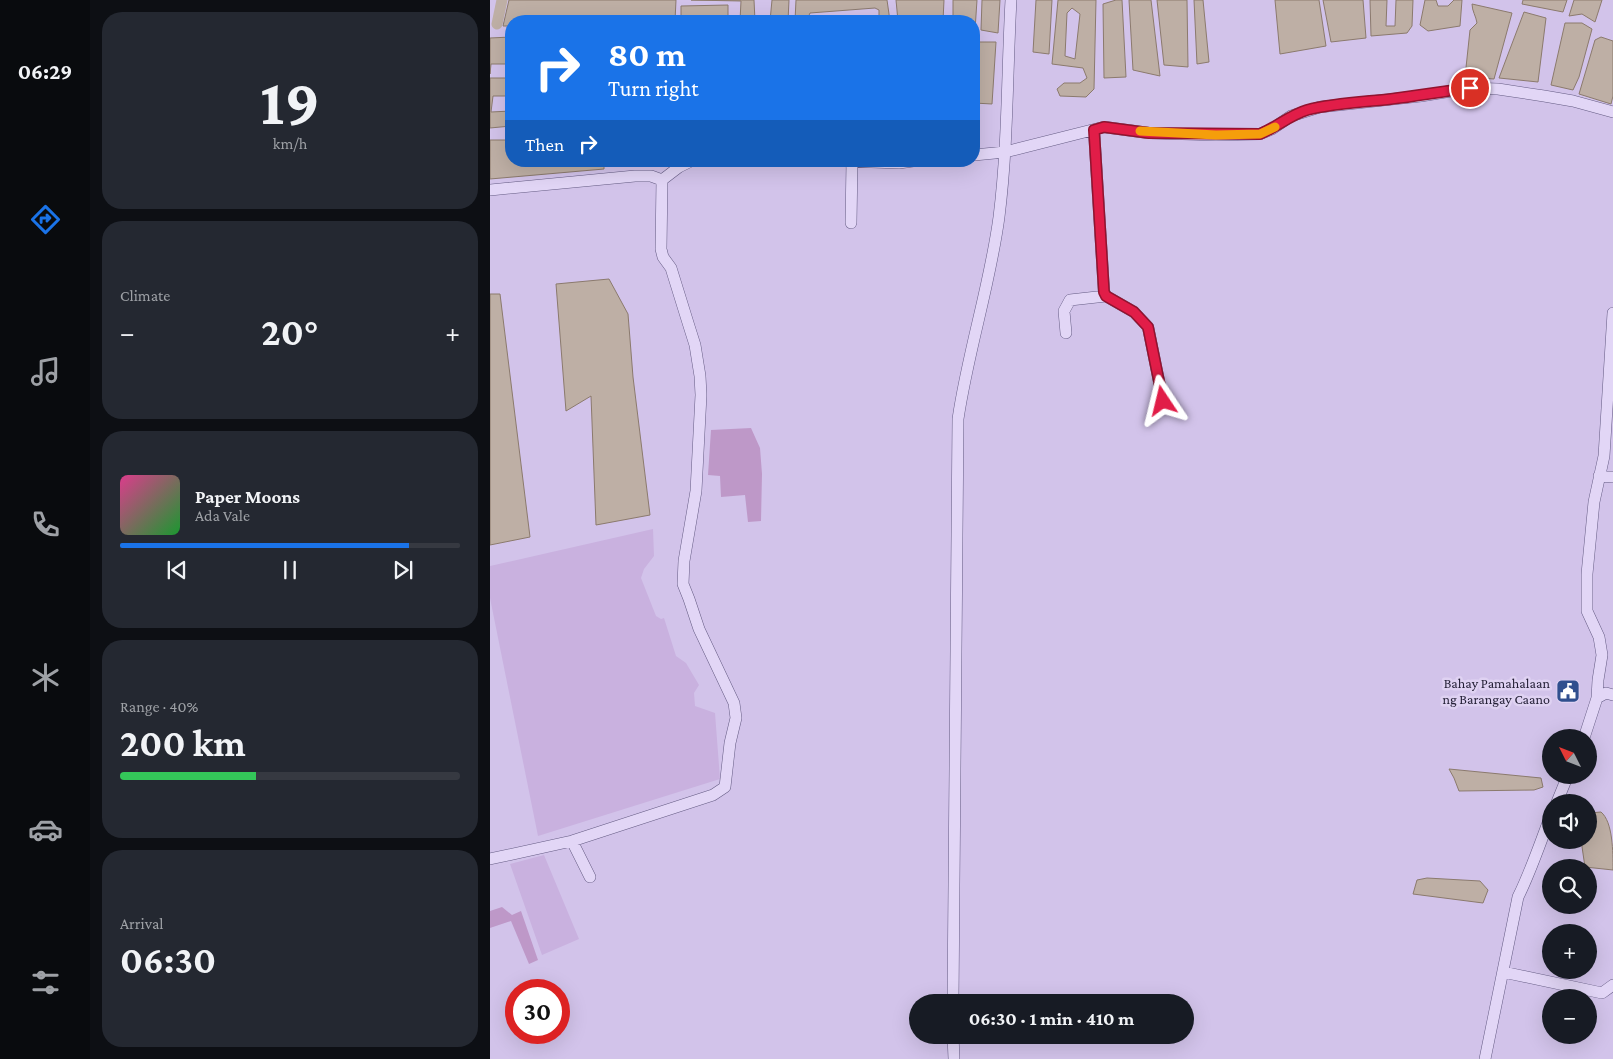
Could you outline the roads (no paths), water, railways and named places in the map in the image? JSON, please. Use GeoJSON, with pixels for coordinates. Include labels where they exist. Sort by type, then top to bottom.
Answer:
{"type":"FeatureCollection","features":[{"type":"Feature","properties":{"kind":"street"},"geometry":{"type":"LineString","coordinates":[[953,994],[958,419],[966,372],[986,288],[999,219],[1005,152],[1011,0]]}},
{"type":"Feature","properties":{"kind":"street"},"geometry":{"type":"LineString","coordinates":[[980,154],[1005,152],[1104,127],[1149,133],[1260,134],[1272,129],[1291,116],[1320,107],[1421,96],[1470,88],[1498,89],[1544,96],[1573,101],[1613,112]]}},
{"type":"Feature","properties":{"kind":"street"},"geometry":{"type":"LineString","coordinates":[[1094,130],[1104,292],[1106,296]]}},
{"type":"Feature","properties":{"kind":"street"},"geometry":{"type":"LineString","coordinates":[[662,180],[679,167]]}},
{"type":"Feature","properties":{"kind":"street"},"geometry":{"type":"LineString","coordinates":[[851,223],[852,167]]}},
{"type":"Feature","properties":{"kind":"street"},"geometry":{"type":"LineString","coordinates":[[490,190],[635,176],[651,176],[662,180]]}},
{"type":"Feature","properties":{"kind":"street"},"geometry":{"type":"LineString","coordinates":[[490,859],[572,841],[719,792],[725,787],[730,743],[736,718],[734,703],[699,629],[690,599],[683,584],[684,560],[696,490],[701,396],[700,376],[695,345],[671,268],[663,257],[661,249],[662,180]]}},
{"type":"Feature","properties":{"kind":"street"},"geometry":{"type":"LineString","coordinates":[[1066,333],[1064,311],[1070,300],[1106,296],[1134,312],[1148,327],[1163,401]]}},
{"type":"Feature","properties":{"kind":"street"},"geometry":{"type":"LineString","coordinates":[[1587,729],[1597,698],[1602,655],[1599,636],[1587,611],[1587,574],[1594,502],[1604,456],[1613,313]]}},
{"type":"Feature","properties":{"kind":"street"},"geometry":{"type":"LineString","coordinates":[[1599,476],[1613,477]]}},
{"type":"Feature","properties":{"kind":"street"},"geometry":{"type":"LineString","coordinates":[[1597,698],[1606,693],[1613,695]]}},
{"type":"Feature","properties":{"kind":"street"},"geometry":{"type":"LineString","coordinates":[[1485,1059],[1518,897],[1529,874],[1542,838]]}},
{"type":"Feature","properties":{"kind":"street"},"geometry":{"type":"LineString","coordinates":[[572,841],[590,877]]}},
{"type":"Feature","properties":{"kind":"street"},"geometry":{"type":"LineString","coordinates":[[1503,972],[1602,993],[1613,985]]}},
{"type":"Feature","properties":{"kind":"street"},"geometry":{"type":"LineString","coordinates":[[953,1044],[954,1059]]}},
{"type":"Feature","properties":{"kind":"waterway"},"geometry":{"type":"LineString","coordinates":[[497,24],[502,0]]}},
{"type":"Feature","properties":{"kind":"place","name":"Bahay Pamahalaan ng Barangay Caano"},"geometry":{"type":"Point","coordinates":[1568,691]}}]}
